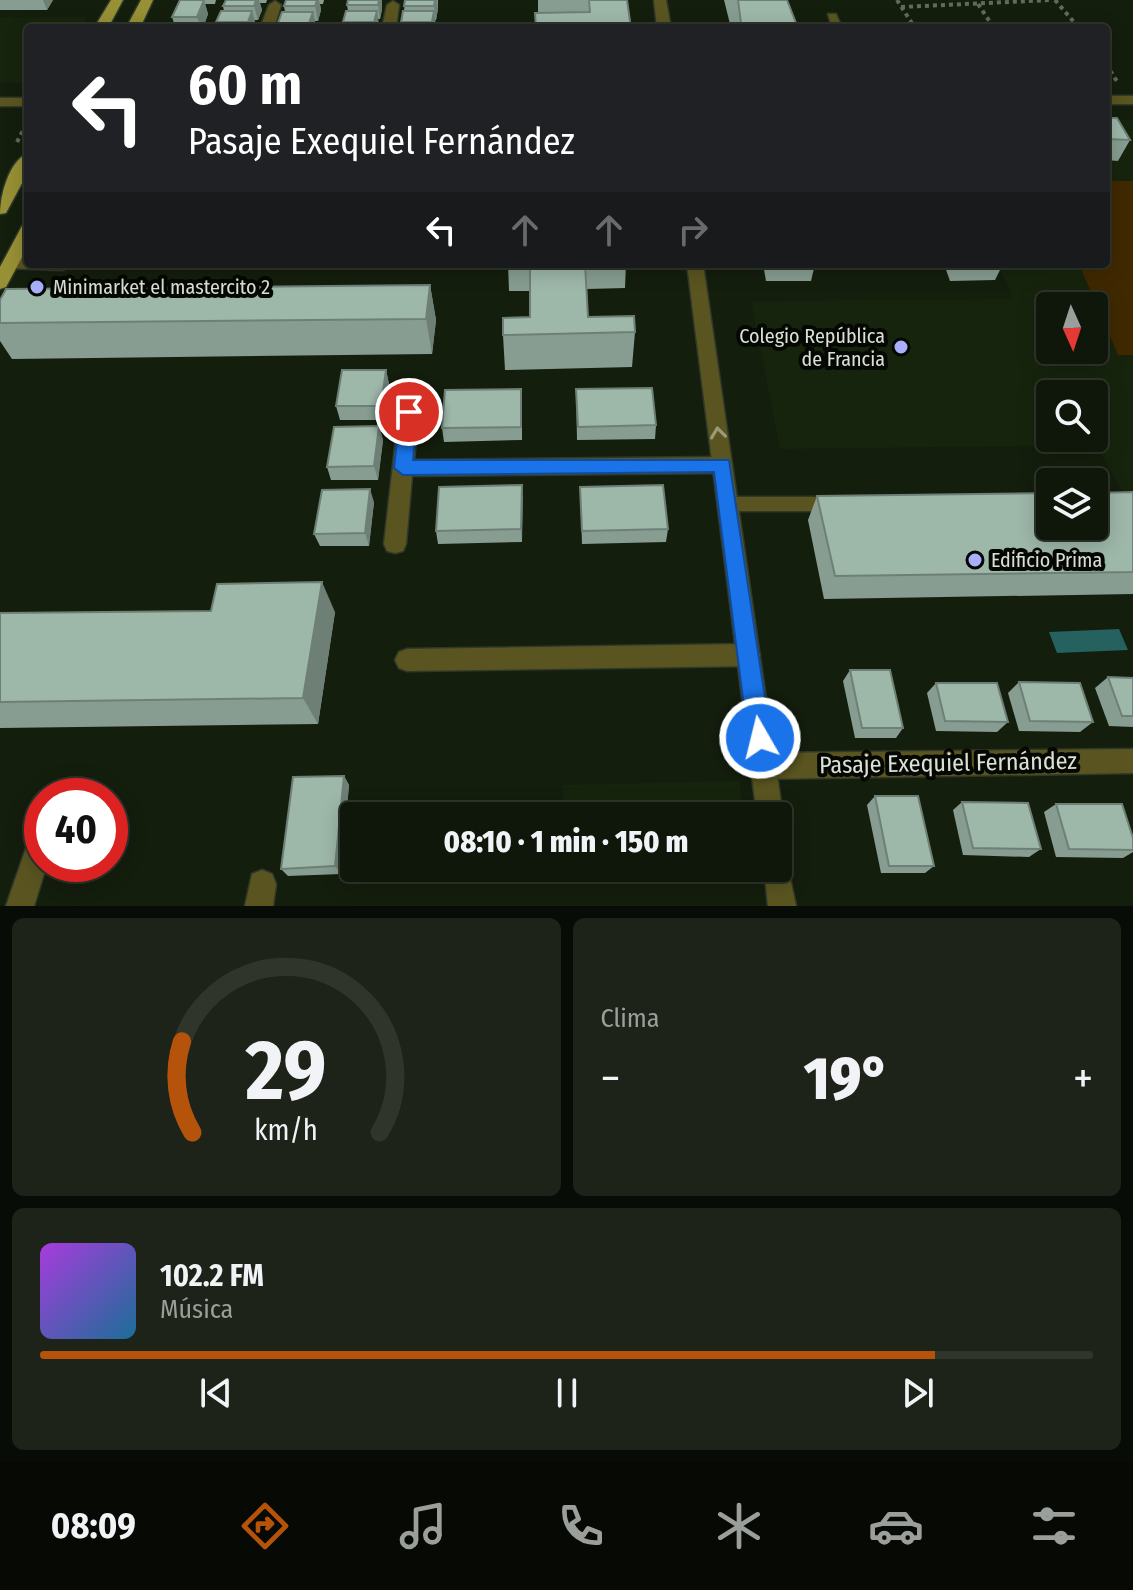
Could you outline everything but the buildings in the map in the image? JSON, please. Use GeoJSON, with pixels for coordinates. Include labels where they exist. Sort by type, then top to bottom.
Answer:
{"type":"FeatureCollection","features":[{"type":"Feature","properties":{"kind":"main road"},"geometry":{"type":"LineString","coordinates":[[103,24],[117,0]]}},
{"type":"Feature","properties":{"kind":"main road"},"geometry":{"type":"LineString","coordinates":[[135,24],[147,0]]}},
{"type":"Feature","properties":{"kind":"main road"},"geometry":{"type":"LineString","coordinates":[[0,209],[24,165]]}},
{"type":"Feature","properties":{"kind":"main road"},"geometry":{"type":"LineString","coordinates":[[0,283],[24,238]]}},
{"type":"Feature","properties":{"kind":"street"},"geometry":{"type":"LineString","coordinates":[[660,0],[663,24]]}},
{"type":"Feature","properties":{"kind":"street"},"geometry":{"type":"LineString","coordinates":[[268,24],[275,5]]}},
{"type":"Feature","properties":{"kind":"street"},"geometry":{"type":"LineString","coordinates":[[390,24],[393,5]]}},
{"type":"Feature","properties":{"kind":"street"},"geometry":{"type":"LineString","coordinates":[[1110,100],[1133,100]]}},
{"type":"Feature","properties":{"kind":"street"},"geometry":{"type":"LineString","coordinates":[[0,102],[24,102]]}},
{"type":"Feature","properties":{"kind":"street"},"geometry":{"type":"LineString","coordinates":[[10,264],[24,264]]}},
{"type":"Feature","properties":{"kind":"street"},"geometry":{"type":"LineString","coordinates":[[696,268],[768,802]]}},
{"type":"Feature","properties":{"kind":"street"},"geometry":{"type":"LineString","coordinates":[[395,544],[409,412]]}},
{"type":"Feature","properties":{"kind":"street"},"geometry":{"type":"LineString","coordinates":[[403,468],[722,465]]}},
{"type":"Feature","properties":{"kind":"street"},"geometry":{"type":"LineString","coordinates":[[407,660],[748,655]]}},
{"type":"Feature","properties":{"kind":"street","name":"Pasaje Exequiel Fernández"},"geometry":{"type":"LineString","coordinates":[[763,766],[1133,761]]}},
{"type":"Feature","properties":{"kind":"street"},"geometry":{"type":"LineString","coordinates":[[20,906],[28,882]]}},
{"type":"Feature","properties":{"kind":"street"},"geometry":{"type":"LineString","coordinates":[[779,882],[782,906]]}},
{"type":"Feature","properties":{"kind":"lane"},"geometry":{"type":"LineString","coordinates":[[832,16],[835,24]]}},
{"type":"Feature","properties":{"kind":"lane"},"geometry":{"type":"LineString","coordinates":[[728,504],[858,504]]}},
{"type":"Feature","properties":{"kind":"path"},"geometry":{"type":"LineString","coordinates":[[897,0],[912,24]]}},
{"type":"Feature","properties":{"kind":"path"},"geometry":{"type":"LineString","coordinates":[[901,7],[1053,0],[1075,24]]}},
{"type":"Feature","properties":{"kind":"path"},"geometry":{"type":"LineString","coordinates":[[976,2],[991,24]]}},
{"type":"Feature","properties":{"kind":"shaded area"},"geometry":{"type":"Polygon","coordinates":[[[87,17],[83,24],[24,24],[24,83],[0,83],[0,18],[87,17]]]}},
{"type":"Feature","properties":{"kind":"shaded area","name":"Colegio República de Francia"},"geometry":{"type":"Polygon","coordinates":[[[1110,120],[1133,120],[1133,509],[1100,452],[1108,452],[1108,380],[1036,380],[1036,446],[780,449],[751,301],[1014,299],[999,268],[1110,268],[1110,120]]]}},
{"type":"Feature","properties":{"kind":"shaded area"},"geometry":{"type":"Polygon","coordinates":[[[1110,181],[1133,181],[1133,355],[1118,355],[1108,332],[1108,292],[1091,292],[1081,268],[1110,268],[1110,181]]]}},
{"type":"Feature","properties":{"kind":"shaded area"},"geometry":{"type":"Polygon","coordinates":[[[739,781],[741,802],[564,802],[563,785],[739,781]]]}},
{"type":"Feature","properties":{"kind":"water"},"geometry":{"type":"Polygon","coordinates":[[[1119,629],[1128,650],[1057,653],[1049,632],[1119,629]]]}},
{"type":"Feature","properties":{"kind":"place","name":"Minimarket el mastercito 2"},"geometry":{"type":"Point","coordinates":[37,287]}},
{"type":"Feature","properties":{"kind":"place","name":"Colegio República de Francia"},"geometry":{"type":"Point","coordinates":[901,347]}},
{"type":"Feature","properties":{"kind":"place","name":"Edificio Prima"},"geometry":{"type":"Point","coordinates":[975,560]}},
{"type":"Feature","properties":{"kind":"route"},"geometry":{"type":"LineString","coordinates":[[409,412],[403,468],[722,465],[760,738]]}}]}
